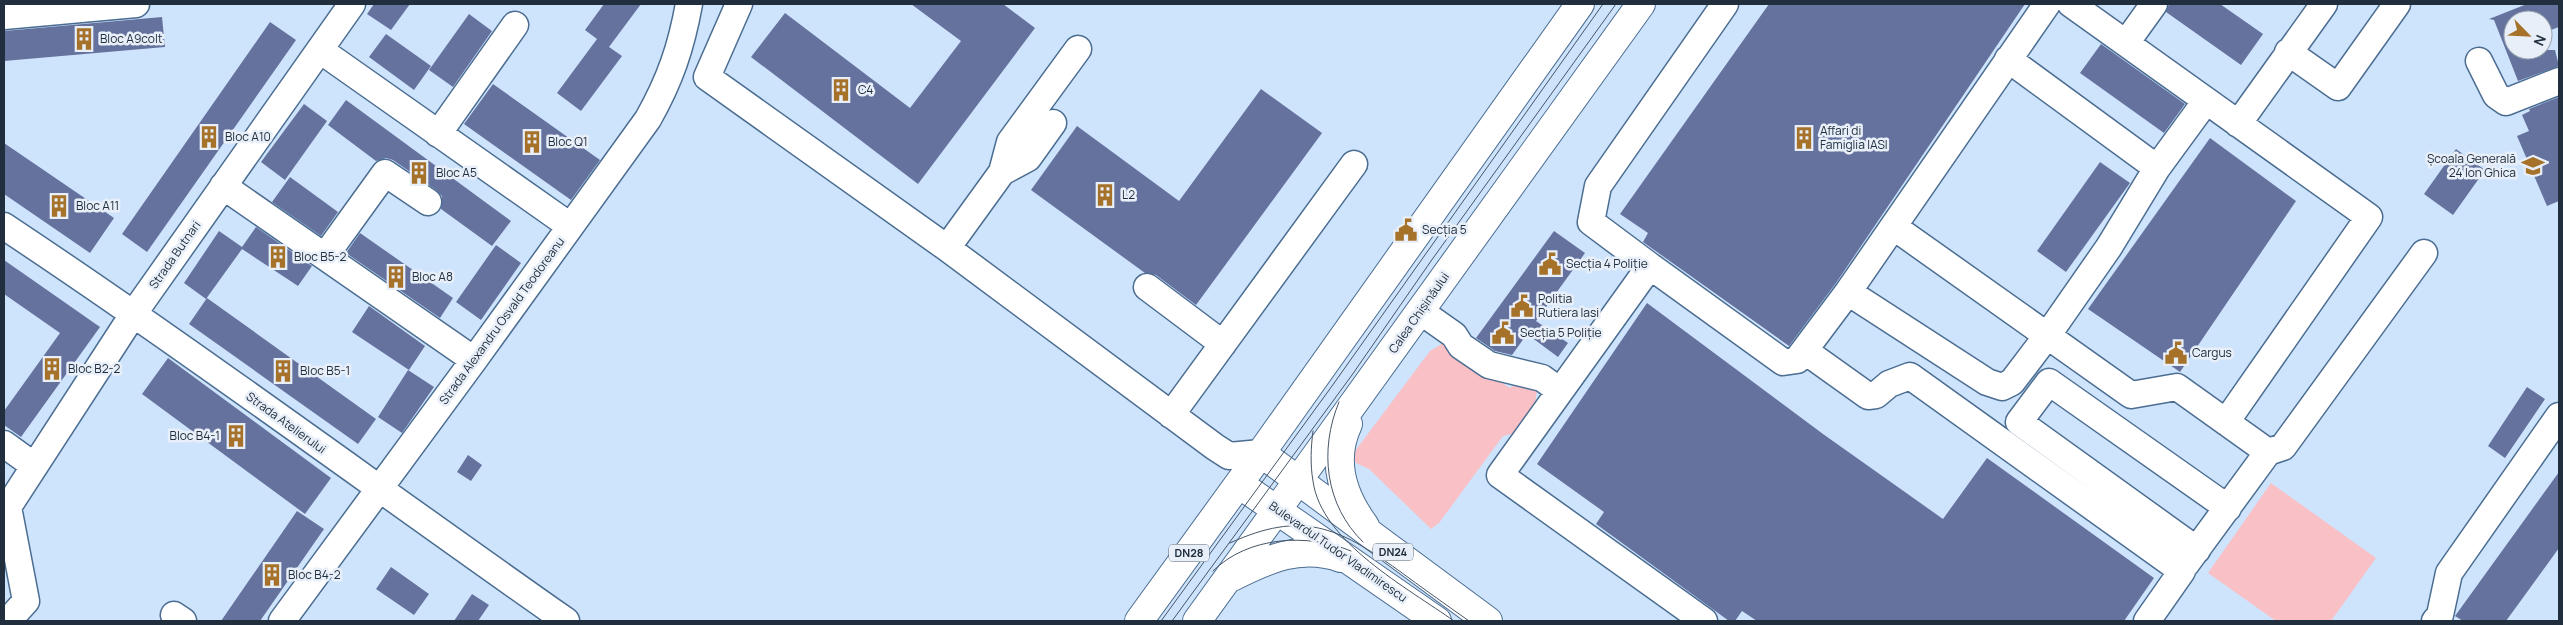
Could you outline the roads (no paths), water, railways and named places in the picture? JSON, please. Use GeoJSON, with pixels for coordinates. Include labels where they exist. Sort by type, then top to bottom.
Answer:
{"type":"FeatureCollection","features":[{"type":"Feature","properties":{"kind":"main road","name":"DN28"},"geometry":{"type":"LineString","coordinates":[[1139,621],[1239,484],[1580,4]]}},
{"type":"Feature","properties":{"kind":"main road","name":"Calea Chișinăului"},"geometry":{"type":"LineString","coordinates":[[1197,621],[1361,397],[1420,311],[1641,4]]}},
{"type":"Feature","properties":{"kind":"main road"},"geometry":{"type":"LineString","coordinates":[[1361,397],[1341,439],[1338,459],[1341,478],[1348,497],[1373,537]]}},
{"type":"Feature","properties":{"kind":"main road","name":"DN24"},"geometry":{"type":"LineString","coordinates":[[1261,453],[1488,621]]}},
{"type":"Feature","properties":{"kind":"main road","name":"Bulevardul Tudor Vladimirescu"},"geometry":{"type":"LineString","coordinates":[[1239,484],[1437,621]]}},
{"type":"Feature","properties":{"kind":"main road"},"geometry":{"type":"LineString","coordinates":[[1228,579],[1276,556],[1294,553],[1330,554],[1353,562]]}},
{"type":"Feature","properties":{"kind":"street"},"geometry":{"type":"LineString","coordinates":[[4,16],[136,4]]}},
{"type":"Feature","properties":{"kind":"street","name":"Strada Butnari"},"geometry":{"type":"LineString","coordinates":[[6,508],[134,313],[352,4]]}},
{"type":"Feature","properties":{"kind":"street","name":"Strada Alexandru Osvald Teodoreanu"},"geometry":{"type":"LineString","coordinates":[[282,621],[648,119],[667,85],[676,58],[689,4]]}},
{"type":"Feature","properties":{"kind":"street"},"geometry":{"type":"LineString","coordinates":[[738,4],[707,77],[946,248],[1229,456],[1239,484]]}},
{"type":"Feature","properties":{"kind":"street"},"geometry":{"type":"LineString","coordinates":[[1725,4],[1598,186],[1591,222],[1783,362],[1797,360],[1805,351],[1894,228],[2047,4]]}},
{"type":"Feature","properties":{"kind":"street"},"geometry":{"type":"LineString","coordinates":[[2071,4],[2369,217],[2226,422]]}},
{"type":"Feature","properties":{"kind":"street"},"geometry":{"type":"LineString","coordinates":[[2126,43],[2154,4]]}},
{"type":"Feature","properties":{"kind":"street"},"geometry":{"type":"LineString","coordinates":[[2238,124],[2324,4]]}},
{"type":"Feature","properties":{"kind":"street"},"geometry":{"type":"LineString","coordinates":[[2288,52],[2338,87],[2397,4]]}},
{"type":"Feature","properties":{"kind":"street"},"geometry":{"type":"LineString","coordinates":[[438,134],[515,25]]}},
{"type":"Feature","properties":{"kind":"street"},"geometry":{"type":"LineString","coordinates":[[946,248],[1002,172],[1010,142],[1078,49]]}},
{"type":"Feature","properties":{"kind":"street"},"geometry":{"type":"LineString","coordinates":[[320,50],[570,226]]}},
{"type":"Feature","properties":{"kind":"street"},"geometry":{"type":"LineString","coordinates":[[2008,59],[2157,168]]}},
{"type":"Feature","properties":{"kind":"street"},"geometry":{"type":"LineString","coordinates":[[2479,61],[2496,95],[2506,102],[2559,81]]}},
{"type":"Feature","properties":{"kind":"street"},"geometry":{"type":"LineString","coordinates":[[1848,292],[1987,382],[2002,387],[2012,382],[2047,336],[2109,247],[2157,168],[2206,101]]}},
{"type":"Feature","properties":{"kind":"street"},"geometry":{"type":"LineString","coordinates":[[1002,172],[1028,158],[1053,123]]}},
{"type":"Feature","properties":{"kind":"street"},"geometry":{"type":"LineString","coordinates":[[1171,415],[1354,164]]}},
{"type":"Feature","properties":{"kind":"street"},"geometry":{"type":"LineString","coordinates":[[325,256],[385,173],[428,202]]}},
{"type":"Feature","properties":{"kind":"street"},"geometry":{"type":"LineString","coordinates":[[223,186],[474,360]]}},
{"type":"Feature","properties":{"kind":"street","name":"Strada Atelierului"},"geometry":{"type":"LineString","coordinates":[[4,226],[134,313],[379,490],[566,621]]}},
{"type":"Feature","properties":{"kind":"street"},"geometry":{"type":"LineString","coordinates":[[1894,228],[2131,395],[2178,387],[2268,452]]}},
{"type":"Feature","properties":{"kind":"street"},"geometry":{"type":"LineString","coordinates":[[2147,621],[2268,452],[2283,447],[2424,252]]}},
{"type":"Feature","properties":{"kind":"street"},"geometry":{"type":"LineString","coordinates":[[1650,266],[1500,475],[1704,621]]}},
{"type":"Feature","properties":{"kind":"street"},"geometry":{"type":"LineString","coordinates":[[1146,287],[1223,344]]}},
{"type":"Feature","properties":{"kind":"street"},"geometry":{"type":"LineString","coordinates":[[1420,311],[1454,335],[1461,346],[1489,365],[1542,378],[1560,391]]}},
{"type":"Feature","properties":{"kind":"street"},"geometry":{"type":"LineString","coordinates":[[1805,351],[1868,396],[1876,395],[1889,384],[1910,376],[2182,571]]}},
{"type":"Feature","properties":{"kind":"street"},"geometry":{"type":"LineString","coordinates":[[2197,550],[2020,422],[2050,382],[2228,508]]}},
{"type":"Feature","properties":{"kind":"street"},"geometry":{"type":"LineString","coordinates":[[2435,621],[2440,615],[2448,574],[2559,416]]}},
{"type":"Feature","properties":{"kind":"street"},"geometry":{"type":"LineString","coordinates":[[4,444],[33,465]]}},
{"type":"Feature","properties":{"kind":"street"},"geometry":{"type":"LineString","coordinates":[[1229,456],[1261,453]]}},
{"type":"Feature","properties":{"kind":"street"},"geometry":{"type":"LineString","coordinates":[[6,508],[26,601],[8,621]]}},
{"type":"Feature","properties":{"kind":"tram line"},"geometry":{"type":"LineString","coordinates":[[1161,621],[1332,386],[1603,4]]}},
{"type":"Feature","properties":{"kind":"tram line"},"geometry":{"type":"LineString","coordinates":[[1172,621],[1352,375],[1431,261],[1616,4]]}},
{"type":"Feature","properties":{"kind":"tram line"},"geometry":{"type":"LineString","coordinates":[[1339,402],[1329,439],[1329,476],[1333,494],[1340,511],[1350,527],[1363,542]]}},
{"type":"Feature","properties":{"kind":"tram line"},"geometry":{"type":"LineString","coordinates":[[1313,431],[1311,456],[1313,481],[1319,503],[1332,524],[1369,562],[1454,621]]}},
{"type":"Feature","properties":{"kind":"tram line"},"geometry":{"type":"LineString","coordinates":[[1230,543],[1255,533],[1278,527],[1299,526],[1318,528],[1337,534],[1377,555],[1469,621]]}},
{"type":"Feature","properties":{"kind":"tram line"},"geometry":{"type":"LineString","coordinates":[[1213,571],[1227,559],[1243,551],[1279,541],[1298,540],[1316,542],[1334,545],[1351,551]]}},
{"type":"Feature","properties":{"kind":"place","name":"Bloc A9colt"},"geometry":{"type":"Point","coordinates":[84,39]}},
{"type":"Feature","properties":{"kind":"place","name":"C4"},"geometry":{"type":"Point","coordinates":[841,90]}},
{"type":"Feature","properties":{"kind":"place","name":"Bloc A10"},"geometry":{"type":"Point","coordinates":[209,137]}},
{"type":"Feature","properties":{"kind":"place","name":"Affari di Famiglia IASI"},"geometry":{"type":"Point","coordinates":[1804,138]}},
{"type":"Feature","properties":{"kind":"place","name":"Bloc Q1"},"geometry":{"type":"Point","coordinates":[532,142]}},
{"type":"Feature","properties":{"kind":"place","name":"Școala Generală 24 Ion Ghica"},"geometry":{"type":"Point","coordinates":[2533,166]}},
{"type":"Feature","properties":{"kind":"place","name":"Bloc A5"},"geometry":{"type":"Point","coordinates":[419,173]}},
{"type":"Feature","properties":{"kind":"place","name":"L2"},"geometry":{"type":"Point","coordinates":[1105,195]}},
{"type":"Feature","properties":{"kind":"place","name":"Bloc A11"},"geometry":{"type":"Point","coordinates":[59,206]}},
{"type":"Feature","properties":{"kind":"place","name":"Secția 5"},"geometry":{"type":"Point","coordinates":[1406,230]}},
{"type":"Feature","properties":{"kind":"place","name":"Bloc B5-2"},"geometry":{"type":"Point","coordinates":[278,257]}},
{"type":"Feature","properties":{"kind":"place","name":"Secția 4 Poliție"},"geometry":{"type":"Point","coordinates":[1550,264]}},
{"type":"Feature","properties":{"kind":"place","name":"Bloc A8"},"geometry":{"type":"Point","coordinates":[396,277]}},
{"type":"Feature","properties":{"kind":"place","name":"Politia Rutiera Iasi"},"geometry":{"type":"Point","coordinates":[1522,306]}},
{"type":"Feature","properties":{"kind":"place","name":"Secția 5 Poliție"},"geometry":{"type":"Point","coordinates":[1503,333]}},
{"type":"Feature","properties":{"kind":"place","name":"Cargus"},"geometry":{"type":"Point","coordinates":[2176,353]}},
{"type":"Feature","properties":{"kind":"place","name":"Bloc B2-2"},"geometry":{"type":"Point","coordinates":[52,369]}},
{"type":"Feature","properties":{"kind":"place","name":"Bloc B5-1"},"geometry":{"type":"Point","coordinates":[283,371]}},
{"type":"Feature","properties":{"kind":"place","name":"Bloc B4-1"},"geometry":{"type":"Point","coordinates":[236,436]}},
{"type":"Feature","properties":{"kind":"place","name":"Bloc B4-2"},"geometry":{"type":"Point","coordinates":[272,575]}}]}
